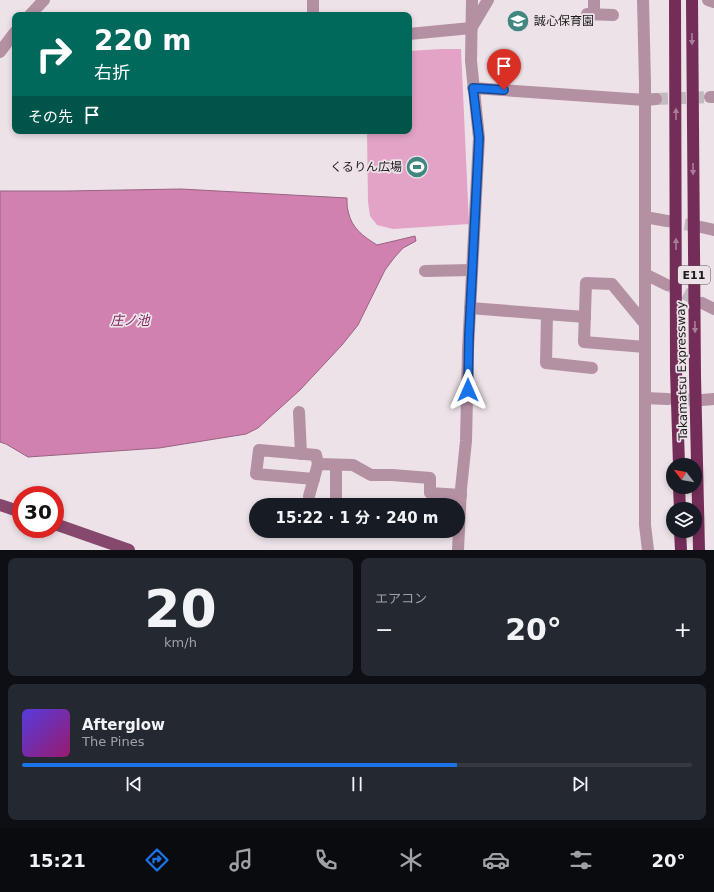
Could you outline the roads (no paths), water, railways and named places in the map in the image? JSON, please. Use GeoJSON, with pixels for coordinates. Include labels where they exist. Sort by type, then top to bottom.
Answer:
{"type":"FeatureCollection","features":[{"type":"Feature","properties":{"kind":"highway","name":"Takamatsu Expressway"},"geometry":{"type":"LineString","coordinates":[[675,0],[676,371],[679,458]]}},
{"type":"Feature","properties":{"kind":"highway","name":"Takamatsu Expressway"},"geometry":{"type":"LineString","coordinates":[[692,0],[695,376],[699,550]]}},
{"type":"Feature","properties":{"kind":"highway"},"geometry":{"type":"LineString","coordinates":[[680,538],[681,550]]}},
{"type":"Feature","properties":{"kind":"main road"},"geometry":{"type":"LineString","coordinates":[[0,505],[12,509]]}},
{"type":"Feature","properties":{"kind":"main road"},"geometry":{"type":"LineString","coordinates":[[64,527],[129,550]]}},
{"type":"Feature","properties":{"kind":"street"},"geometry":{"type":"LineString","coordinates":[[33,12],[44,0]]}},
{"type":"Feature","properties":{"kind":"street"},"geometry":{"type":"LineString","coordinates":[[313,0],[313,12]]}},
{"type":"Feature","properties":{"kind":"street"},"geometry":{"type":"LineString","coordinates":[[458,550],[466,442],[468,350],[479,138],[470,61],[472,0]]}},
{"type":"Feature","properties":{"kind":"street"},"geometry":{"type":"LineString","coordinates":[[471,28],[488,0]]}},
{"type":"Feature","properties":{"kind":"street"},"geometry":{"type":"LineString","coordinates":[[594,0],[590,14],[613,15]]}},
{"type":"Feature","properties":{"kind":"street"},"geometry":{"type":"LineString","coordinates":[[644,0],[650,99],[645,217],[645,525],[648,550]]}},
{"type":"Feature","properties":{"kind":"street"},"geometry":{"type":"LineString","coordinates":[[708,0],[714,2]]}},
{"type":"Feature","properties":{"kind":"street"},"geometry":{"type":"LineString","coordinates":[[412,34],[471,28]]}},
{"type":"Feature","properties":{"kind":"street"},"geometry":{"type":"LineString","coordinates":[[0,52],[12,36]]}},
{"type":"Feature","properties":{"kind":"street"},"geometry":{"type":"LineString","coordinates":[[473,88],[650,99]]}},
{"type":"Feature","properties":{"kind":"street"},"geometry":{"type":"LineString","coordinates":[[645,217],[667,221]]}},
{"type":"Feature","properties":{"kind":"street"},"geometry":{"type":"LineString","coordinates":[[701,227],[714,230]]}},
{"type":"Feature","properties":{"kind":"street"},"geometry":{"type":"LineString","coordinates":[[425,271],[472,270]]}},
{"type":"Feature","properties":{"kind":"street"},"geometry":{"type":"LineString","coordinates":[[645,274],[667,285]]}},
{"type":"Feature","properties":{"kind":"street"},"geometry":{"type":"LineString","coordinates":[[645,324],[612,284],[586,283],[584,342],[645,347]]}},
{"type":"Feature","properties":{"kind":"street"},"geometry":{"type":"LineString","coordinates":[[702,303],[714,309]]}},
{"type":"Feature","properties":{"kind":"street"},"geometry":{"type":"LineString","coordinates":[[470,308],[585,317]]}},
{"type":"Feature","properties":{"kind":"street"},"geometry":{"type":"LineString","coordinates":[[547,314],[546,364],[592,368]]}},
{"type":"Feature","properties":{"kind":"street"},"geometry":{"type":"LineString","coordinates":[[645,398],[667,399]]}},
{"type":"Feature","properties":{"kind":"street"},"geometry":{"type":"LineString","coordinates":[[299,412],[301,454]]}},
{"type":"Feature","properties":{"kind":"street"},"geometry":{"type":"LineString","coordinates":[[309,496],[314,479],[318,464],[316,455],[258,450],[256,474],[314,479]]}},
{"type":"Feature","properties":{"kind":"street"},"geometry":{"type":"LineString","coordinates":[[318,464],[353,465],[371,475],[430,478],[430,493],[461,495]]}},
{"type":"Feature","properties":{"kind":"street"},"geometry":{"type":"LineString","coordinates":[[336,464],[336,498]]}},
{"type":"Feature","properties":{"kind":"water","name":"庄ノ池"},"geometry":{"type":"Polygon","coordinates":[[[181,189],[347,198],[352,223],[363,235],[377,245],[415,236],[416,241],[403,248],[385,270],[358,325],[342,345],[300,390],[258,428],[246,434],[159,448],[28,457],[0,442],[0,191],[181,189]]]}},
{"type":"Feature","properties":{"kind":"tunnel"},"geometry":{"type":"LineString","coordinates":[[656,99],[710,97]]}},
{"type":"Feature","properties":{"kind":"tunnel"},"geometry":{"type":"LineString","coordinates":[[667,221],[701,227]]}},
{"type":"Feature","properties":{"kind":"tunnel"},"geometry":{"type":"LineString","coordinates":[[668,285],[702,303]]}},
{"type":"Feature","properties":{"kind":"tunnel"},"geometry":{"type":"LineString","coordinates":[[667,399],[702,400]]}},
{"type":"Feature","properties":{"kind":"place","name":"誠心保育園"},"geometry":{"type":"Point","coordinates":[518,21]}},
{"type":"Feature","properties":{"kind":"place","name":"くるりん広場"},"geometry":{"type":"Point","coordinates":[417,167]}}]}
